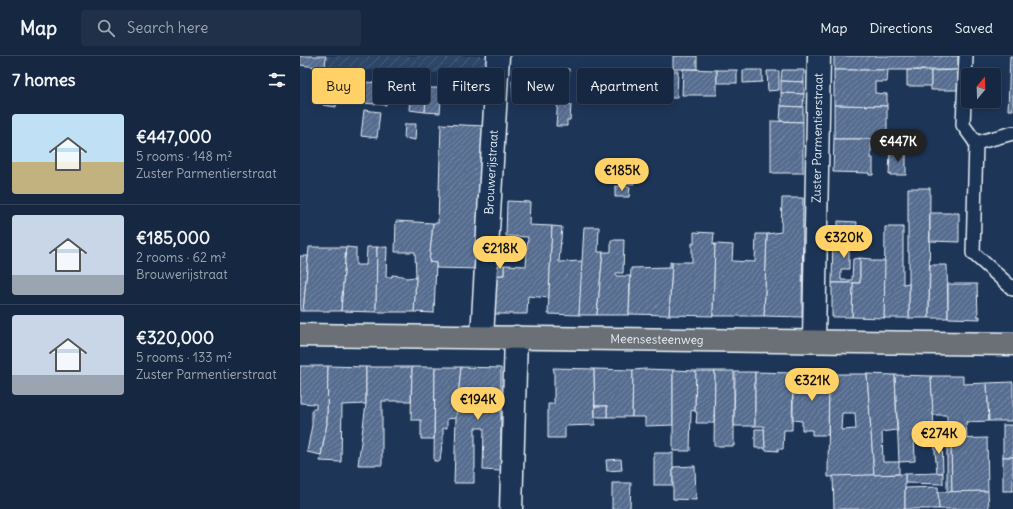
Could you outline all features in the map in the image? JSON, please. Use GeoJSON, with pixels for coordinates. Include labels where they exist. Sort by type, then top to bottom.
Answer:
{"type":"FeatureCollection","features":[{"type":"Feature","properties":{"kind":"main road","name":"Meensesteenweg"},"geometry":{"type":"LineString","coordinates":[[300,335],[1013,344]]}},
{"type":"Feature","properties":{"kind":"street","name":"Brouwerijstraat"},"geometry":{"type":"LineString","coordinates":[[482,337],[498,56]]}},
{"type":"Feature","properties":{"kind":"street","name":"Zuster Parmentierstraat"},"geometry":{"type":"LineString","coordinates":[[814,341],[819,56]]}},
{"type":"Feature","properties":{"kind":"street"},"geometry":{"type":"LineString","coordinates":[[511,509],[516,337]]}},
{"type":"Feature","properties":{"kind":"lane"},"geometry":{"type":"LineString","coordinates":[[966,56],[963,125],[976,143],[973,253],[1013,290]]}},
{"type":"Feature","properties":{"kind":"lane"},"geometry":{"type":"LineString","coordinates":[[976,143],[1013,133]]}},
{"type":"Feature","properties":{"kind":"shaded area"},"geometry":{"type":"Polygon","coordinates":[[[326,56],[505,56],[494,68],[438,68],[438,73],[430,73],[430,68],[373,68],[373,70],[365,70],[365,68],[325,68],[326,56]]]}},
{"type":"Feature","properties":{"kind":"building"},"geometry":{"type":"Polygon","coordinates":[[[300,56],[326,56],[325,68],[300,65],[300,56]]]}},
{"type":"Feature","properties":{"kind":"building"},"geometry":{"type":"Polygon","coordinates":[[[673,56],[697,56],[697,69],[673,68],[673,56]]]}},
{"type":"Feature","properties":{"kind":"building"},"geometry":{"type":"Polygon","coordinates":[[[834,56],[958,56],[958,70],[834,70],[834,56]]]}},
{"type":"Feature","properties":{"kind":"building"},"geometry":{"type":"Polygon","coordinates":[[[1010,56],[1013,56],[1013,110],[1008,110],[1010,56]]]}},
{"type":"Feature","properties":{"kind":"building"},"geometry":{"type":"Polygon","coordinates":[[[683,69],[717,70],[717,95],[682,95],[683,69]]]}},
{"type":"Feature","properties":{"kind":"building"},"geometry":{"type":"Polygon","coordinates":[[[717,70],[737,70],[737,83],[717,83],[717,70]]]}},
{"type":"Feature","properties":{"kind":"building"},"geometry":{"type":"Polygon","coordinates":[[[743,70],[762,70],[762,82],[743,83],[743,70]]]}},
{"type":"Feature","properties":{"kind":"building"},"geometry":{"type":"Polygon","coordinates":[[[782,70],[804,70],[804,82],[781,81],[782,70]]]}},
{"type":"Feature","properties":{"kind":"building"},"geometry":{"type":"Polygon","coordinates":[[[834,70],[888,70],[887,82],[875,82],[875,93],[887,94],[887,106],[834,105],[834,70]]]}},
{"type":"Feature","properties":{"kind":"building"},"geometry":{"type":"Polygon","coordinates":[[[907,70],[931,71],[931,86],[907,86],[907,70]]]}},
{"type":"Feature","properties":{"kind":"building"},"geometry":{"type":"Polygon","coordinates":[[[958,70],[957,90],[931,90],[931,71],[958,70]]]}},
{"type":"Feature","properties":{"kind":"building"},"geometry":{"type":"Polygon","coordinates":[[[673,71],[678,71],[677,98],[673,98],[673,71]]]}},
{"type":"Feature","properties":{"kind":"building"},"geometry":{"type":"Polygon","coordinates":[[[767,71],[779,71],[779,90],[768,91],[767,71]]]}},
{"type":"Feature","properties":{"kind":"building"},"geometry":{"type":"Polygon","coordinates":[[[781,81],[804,82],[804,94],[781,93],[781,81]]]}},
{"type":"Feature","properties":{"kind":"building"},"geometry":{"type":"Polygon","coordinates":[[[365,82],[373,83],[373,104],[365,103],[365,82]]]}},
{"type":"Feature","properties":{"kind":"building"},"geometry":{"type":"Polygon","coordinates":[[[430,88],[438,88],[438,104],[441,104],[440,113],[425,112],[426,104],[430,104],[430,88]]]}},
{"type":"Feature","properties":{"kind":"building"},"geometry":{"type":"Polygon","coordinates":[[[781,93],[804,94],[803,107],[781,106],[781,93]]]}},
{"type":"Feature","properties":{"kind":"building"},"geometry":{"type":"Polygon","coordinates":[[[323,104],[336,104],[336,107],[323,104]]]}},
{"type":"Feature","properties":{"kind":"building"},"geometry":{"type":"Polygon","coordinates":[[[410,104],[426,104],[425,112],[409,110],[410,104]]]}},
{"type":"Feature","properties":{"kind":"building"},"geometry":{"type":"Polygon","coordinates":[[[558,104],[571,105],[570,120],[567,120],[567,126],[556,126],[558,104]]]}},
{"type":"Feature","properties":{"kind":"building"},"geometry":{"type":"Polygon","coordinates":[[[834,105],[887,106],[887,139],[834,139],[834,105]]]}},
{"type":"Feature","properties":{"kind":"building"},"geometry":{"type":"Polygon","coordinates":[[[781,106],[803,107],[803,122],[780,121],[781,106]]]}},
{"type":"Feature","properties":{"kind":"building"},"geometry":{"type":"Polygon","coordinates":[[[364,110],[380,112],[377,138],[361,136],[364,110]]]}},
{"type":"Feature","properties":{"kind":"building"},"geometry":{"type":"Polygon","coordinates":[[[771,121],[803,122],[803,173],[771,173],[771,121]]]}},
{"type":"Feature","properties":{"kind":"building"},"geometry":{"type":"Polygon","coordinates":[[[405,124],[416,124],[415,140],[404,138],[405,124]]]}},
{"type":"Feature","properties":{"kind":"building"},"geometry":{"type":"Polygon","coordinates":[[[441,124],[485,126],[479,269],[436,268],[436,263],[429,262],[433,223],[438,223],[441,124]]]}},
{"type":"Feature","properties":{"kind":"building"},"geometry":{"type":"Polygon","coordinates":[[[834,139],[873,139],[873,142],[871,142],[871,158],[873,158],[873,175],[869,175],[869,173],[833,172],[834,139]]]}},
{"type":"Feature","properties":{"kind":"building"},"geometry":{"type":"Polygon","coordinates":[[[890,150],[906,150],[906,175],[889,175],[890,150]]]}},
{"type":"Feature","properties":{"kind":"building"},"geometry":{"type":"Polygon","coordinates":[[[621,171],[634,171],[634,184],[620,183],[621,171]]]}},
{"type":"Feature","properties":{"kind":"building"},"geometry":{"type":"Polygon","coordinates":[[[615,186],[630,187],[629,197],[615,197],[615,186]]]}},
{"type":"Feature","properties":{"kind":"building"},"geometry":{"type":"Polygon","coordinates":[[[908,188],[930,188],[929,318],[909,318],[908,188]]]}},
{"type":"Feature","properties":{"kind":"building"},"geometry":{"type":"Polygon","coordinates":[[[782,198],[803,198],[802,317],[764,316],[767,234],[781,232],[782,198]]]}},
{"type":"Feature","properties":{"kind":"building"},"geometry":{"type":"Polygon","coordinates":[[[507,201],[530,202],[529,225],[552,226],[549,298],[528,296],[527,314],[492,314],[494,275],[504,275],[504,265],[526,266],[528,237],[506,236],[507,201]]]}},
{"type":"Feature","properties":{"kind":"building"},"geometry":{"type":"Polygon","coordinates":[[[930,213],[959,213],[959,242],[930,241],[930,213]]]}},
{"type":"Feature","properties":{"kind":"building"},"geometry":{"type":"Polygon","coordinates":[[[396,221],[433,223],[429,262],[436,263],[434,313],[414,312],[416,277],[415,252],[395,252],[396,221]]]}},
{"type":"Feature","properties":{"kind":"building"},"geometry":{"type":"Polygon","coordinates":[[[838,221],[857,222],[856,233],[838,233],[838,221]]]}},
{"type":"Feature","properties":{"kind":"building"},"geometry":{"type":"Polygon","coordinates":[[[552,226],[562,227],[559,262],[583,261],[579,315],[548,314],[552,226]]]}},
{"type":"Feature","properties":{"kind":"building"},"geometry":{"type":"Polygon","coordinates":[[[584,227],[599,227],[598,252],[603,252],[597,315],[579,315],[584,227]]]}},
{"type":"Feature","properties":{"kind":"building"},"geometry":{"type":"Polygon","coordinates":[[[885,227],[903,227],[903,284],[909,283],[909,318],[884,318],[885,227]]]}},
{"type":"Feature","properties":{"kind":"building"},"geometry":{"type":"Polygon","coordinates":[[[694,232],[714,233],[713,316],[669,315],[672,262],[692,262],[692,243],[694,244],[694,232]]]}},
{"type":"Feature","properties":{"kind":"building"},"geometry":{"type":"Polygon","coordinates":[[[833,233],[849,233],[849,269],[841,269],[841,280],[852,280],[853,259],[860,258],[860,283],[832,283],[833,233]]]}},
{"type":"Feature","properties":{"kind":"building"},"geometry":{"type":"Polygon","coordinates":[[[756,234],[767,234],[764,316],[713,316],[715,244],[733,245],[732,261],[755,262],[756,234]]]}},
{"type":"Feature","properties":{"kind":"building"},"geometry":{"type":"Polygon","coordinates":[[[611,240],[624,240],[623,273],[616,273],[616,276],[630,276],[629,315],[597,315],[603,252],[611,252],[611,240]]]}},
{"type":"Feature","properties":{"kind":"building"},"geometry":{"type":"Polygon","coordinates":[[[309,247],[346,247],[341,311],[303,311],[309,247]]]}},
{"type":"Feature","properties":{"kind":"building"},"geometry":{"type":"Polygon","coordinates":[[[346,247],[356,248],[356,265],[366,265],[367,247],[377,247],[376,312],[341,311],[346,247]]]}},
{"type":"Feature","properties":{"kind":"building"},"geometry":{"type":"Polygon","coordinates":[[[377,247],[387,247],[386,277],[392,277],[392,275],[403,276],[406,278],[416,277],[414,312],[376,312],[377,247]]]}},
{"type":"Feature","properties":{"kind":"building"},"geometry":{"type":"Polygon","coordinates":[[[300,256],[308,256],[303,311],[300,311],[300,256]]]}},
{"type":"Feature","properties":{"kind":"building"},"geometry":{"type":"Polygon","coordinates":[[[860,258],[871,259],[871,261],[885,261],[884,318],[852,317],[853,283],[860,283],[860,258]]]}},
{"type":"Feature","properties":{"kind":"building"},"geometry":{"type":"Polygon","coordinates":[[[670,262],[672,262],[669,315],[629,314],[631,268],[670,267],[670,262]]]}},
{"type":"Feature","properties":{"kind":"building"},"geometry":{"type":"Polygon","coordinates":[[[496,265],[504,265],[504,275],[495,275],[496,265]]]}},
{"type":"Feature","properties":{"kind":"building"},"geometry":{"type":"Polygon","coordinates":[[[930,265],[947,265],[948,318],[929,318],[930,265]]]}},
{"type":"Feature","properties":{"kind":"building"},"geometry":{"type":"Polygon","coordinates":[[[832,283],[853,283],[852,317],[832,317],[832,283]]]}},
{"type":"Feature","properties":{"kind":"building"},"geometry":{"type":"Polygon","coordinates":[[[948,284],[977,284],[978,317],[980,316],[980,319],[948,318],[948,284]]]}},
{"type":"Feature","properties":{"kind":"building"},"geometry":{"type":"Polygon","coordinates":[[[300,366],[328,366],[327,424],[321,455],[307,452],[312,425],[312,409],[316,409],[316,404],[300,403],[300,366]]]}},
{"type":"Feature","properties":{"kind":"building"},"geometry":{"type":"Polygon","coordinates":[[[328,366],[366,367],[366,404],[342,405],[341,462],[320,461],[327,424],[328,366]]]}},
{"type":"Feature","properties":{"kind":"building"},"geometry":{"type":"Polygon","coordinates":[[[366,367],[412,367],[411,401],[382,401],[382,465],[358,465],[366,404],[366,367]]]}},
{"type":"Feature","properties":{"kind":"building"},"geometry":{"type":"Polygon","coordinates":[[[412,367],[435,367],[434,439],[421,439],[421,420],[411,420],[412,367]]]}},
{"type":"Feature","properties":{"kind":"building"},"geometry":{"type":"Polygon","coordinates":[[[435,367],[461,367],[456,418],[447,419],[447,428],[443,428],[443,444],[440,461],[434,461],[435,367]]]}},
{"type":"Feature","properties":{"kind":"building"},"geometry":{"type":"Polygon","coordinates":[[[461,367],[501,368],[501,471],[483,470],[484,428],[475,428],[474,483],[454,483],[456,418],[461,367]]]}},
{"type":"Feature","properties":{"kind":"building"},"geometry":{"type":"Polygon","coordinates":[[[553,368],[594,369],[595,425],[565,426],[565,438],[548,438],[548,404],[554,404],[553,368]]]}},
{"type":"Feature","properties":{"kind":"building"},"geometry":{"type":"Polygon","coordinates":[[[594,369],[633,370],[632,417],[607,417],[607,406],[595,406],[594,369]]]}},
{"type":"Feature","properties":{"kind":"building"},"geometry":{"type":"Polygon","coordinates":[[[633,370],[673,370],[673,425],[645,426],[645,417],[632,417],[633,370]]]}},
{"type":"Feature","properties":{"kind":"building"},"geometry":{"type":"Polygon","coordinates":[[[673,370],[696,371],[695,410],[691,411],[690,451],[673,451],[673,370]]]}},
{"type":"Feature","properties":{"kind":"building"},"geometry":{"type":"Polygon","coordinates":[[[696,371],[715,371],[714,423],[696,423],[696,371]]]}},
{"type":"Feature","properties":{"kind":"building"},"geometry":{"type":"Polygon","coordinates":[[[715,371],[734,371],[734,446],[714,446],[715,371]]]}},
{"type":"Feature","properties":{"kind":"building"},"geometry":{"type":"Polygon","coordinates":[[[735,372],[755,372],[755,426],[734,426],[735,372]]]}},
{"type":"Feature","properties":{"kind":"building"},"geometry":{"type":"Polygon","coordinates":[[[755,372],[793,373],[792,430],[784,430],[783,449],[778,449],[778,451],[765,450],[764,426],[755,426],[755,372]]]}},
{"type":"Feature","properties":{"kind":"building"},"geometry":{"type":"Polygon","coordinates":[[[793,373],[829,374],[828,435],[812,435],[812,430],[802,430],[802,421],[793,420],[793,373]]]}},
{"type":"Feature","properties":{"kind":"building"},"geometry":{"type":"Polygon","coordinates":[[[829,374],[867,374],[874,475],[828,477],[829,374]],[[842,413],[841,430],[856,429],[855,413],[842,413]]]}},
{"type":"Feature","properties":{"kind":"building"},"geometry":{"type":"Polygon","coordinates":[[[867,374],[895,375],[897,430],[882,432],[883,462],[899,462],[899,474],[874,475],[867,374]]]}},
{"type":"Feature","properties":{"kind":"building"},"geometry":{"type":"Polygon","coordinates":[[[895,375],[931,376],[934,428],[914,429],[915,461],[899,462],[895,375]]]}},
{"type":"Feature","properties":{"kind":"building"},"geometry":{"type":"Polygon","coordinates":[[[931,376],[963,376],[963,384],[987,383],[989,421],[966,422],[967,439],[951,439],[952,492],[947,492],[947,415],[933,415],[931,376]]]}},
{"type":"Feature","properties":{"kind":"building"},"geometry":{"type":"Polygon","coordinates":[[[1013,382],[1013,421],[989,421],[987,383],[1013,382]]]}},
{"type":"Feature","properties":{"kind":"building"},"geometry":{"type":"Polygon","coordinates":[[[595,406],[607,406],[607,417],[595,417],[595,406]]]}},
{"type":"Feature","properties":{"kind":"building"},"geometry":{"type":"Polygon","coordinates":[[[1003,425],[1013,425],[1013,457],[1003,457],[1003,425]]]}},
{"type":"Feature","properties":{"kind":"building"},"geometry":{"type":"Polygon","coordinates":[[[755,429],[764,429],[765,448],[755,448],[755,429]]]}},
{"type":"Feature","properties":{"kind":"building"},"geometry":{"type":"Polygon","coordinates":[[[987,438],[988,491],[952,492],[951,439],[987,438]]]}},
{"type":"Feature","properties":{"kind":"building"},"geometry":{"type":"Polygon","coordinates":[[[942,439],[943,473],[937,473],[934,440],[942,439]]]}},
{"type":"Feature","properties":{"kind":"building"},"geometry":{"type":"Polygon","coordinates":[[[654,453],[673,453],[673,485],[654,485],[654,453]]]}},
{"type":"Feature","properties":{"kind":"building"},"geometry":{"type":"Polygon","coordinates":[[[1003,457],[1013,457],[1013,491],[1003,491],[1003,457]]]}},
{"type":"Feature","properties":{"kind":"building"},"geometry":{"type":"Polygon","coordinates":[[[621,459],[622,470],[607,471],[606,460],[621,459]]]}},
{"type":"Feature","properties":{"kind":"building"},"geometry":{"type":"Polygon","coordinates":[[[695,466],[696,500],[673,499],[673,467],[695,466]]]}},
{"type":"Feature","properties":{"kind":"building"},"geometry":{"type":"Polygon","coordinates":[[[943,473],[943,484],[905,483],[905,474],[943,473]]]}},
{"type":"Feature","properties":{"kind":"building"},"geometry":{"type":"Polygon","coordinates":[[[905,474],[905,509],[834,509],[833,476],[905,474]]]}},
{"type":"Feature","properties":{"kind":"building"},"geometry":{"type":"Polygon","coordinates":[[[612,483],[631,483],[630,509],[612,509],[612,483]]]}},
{"type":"Feature","properties":{"kind":"building"},"geometry":{"type":"Polygon","coordinates":[[[938,487],[939,509],[905,509],[905,488],[938,487]]]}},
{"type":"Feature","properties":{"kind":"building"},"geometry":{"type":"Polygon","coordinates":[[[988,491],[989,509],[939,509],[938,492],[988,491]]]}}]}
